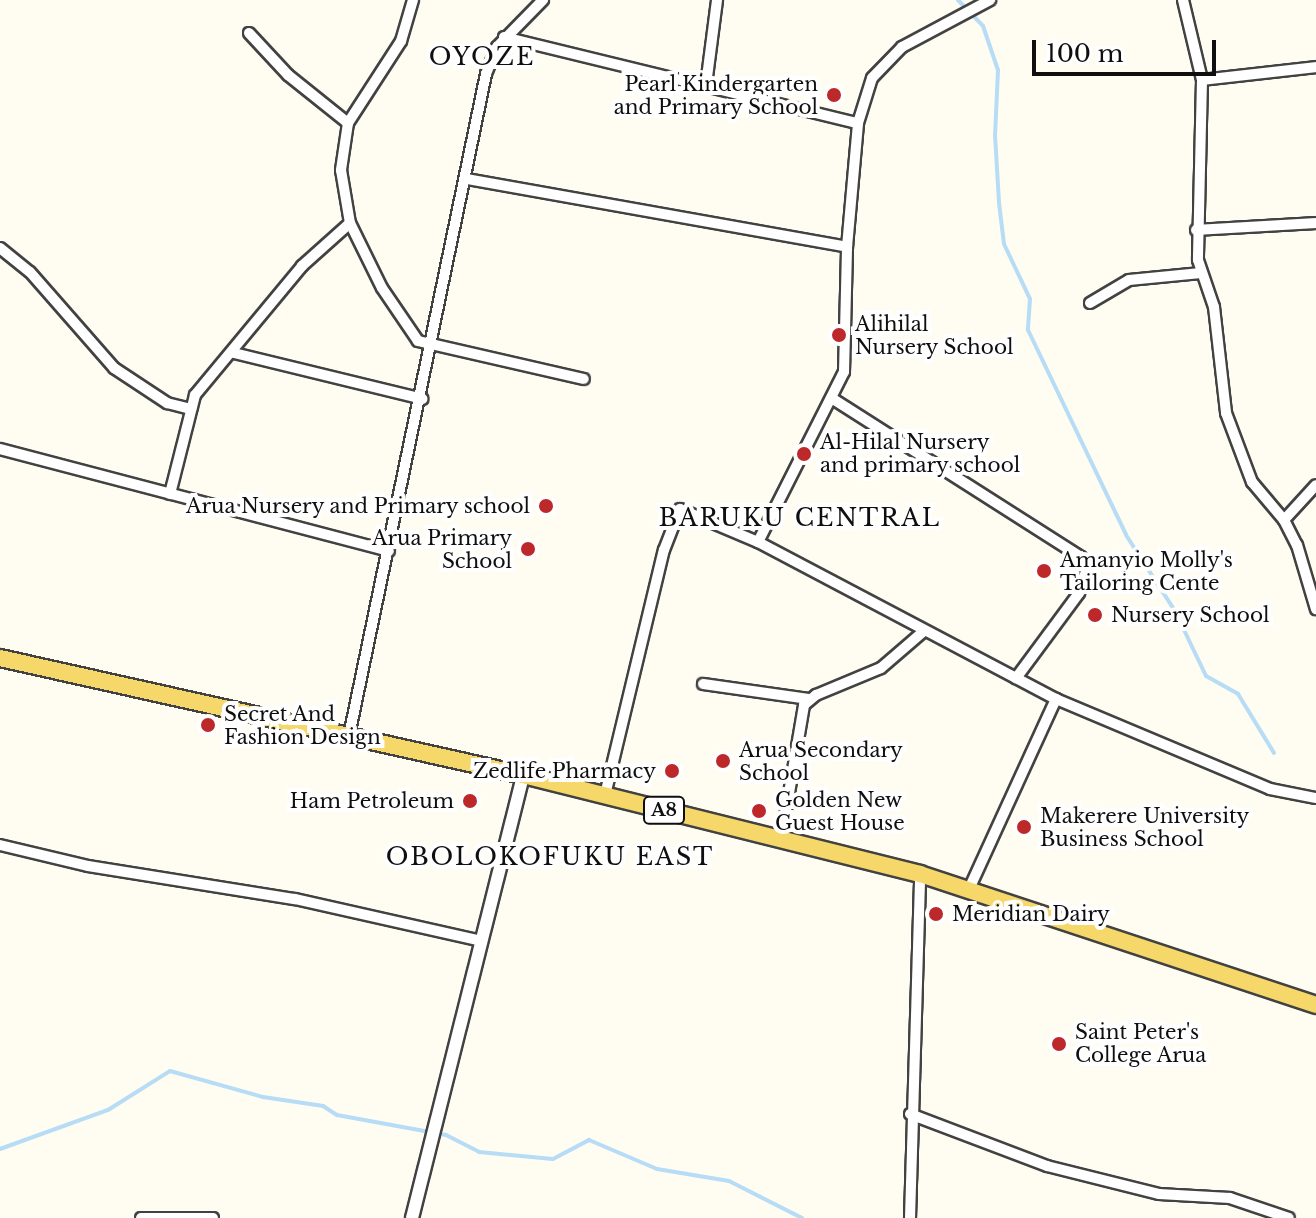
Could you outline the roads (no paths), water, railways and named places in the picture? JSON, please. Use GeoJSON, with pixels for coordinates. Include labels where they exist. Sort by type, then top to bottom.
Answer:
{"type":"FeatureCollection","features":[{"type":"Feature","properties":{"kind":"main road","name":"A8"},"geometry":{"type":"LineString","coordinates":[[0,658],[523,775],[920,874],[1316,1005]]}},
{"type":"Feature","properties":{"kind":"street"},"geometry":{"type":"LineString","coordinates":[[413,0],[401,41],[348,123],[341,170],[350,223],[410,333],[433,348],[584,379]]}},
{"type":"Feature","properties":{"kind":"street"},"geometry":{"type":"LineString","coordinates":[[349,736],[433,348],[486,74],[504,37],[543,0]]}},
{"type":"Feature","properties":{"kind":"street"},"geometry":{"type":"LineString","coordinates":[[706,85],[717,0]]}},
{"type":"Feature","properties":{"kind":"street"},"geometry":{"type":"LineString","coordinates":[[758,542],[833,399],[847,358],[847,247],[858,123],[872,78],[882,64],[962,11],[990,0]]}},
{"type":"Feature","properties":{"kind":"street"},"geometry":{"type":"LineString","coordinates":[[1183,0],[1202,80],[1196,230],[1201,273],[1214,307],[1226,413],[1252,482],[1284,520],[1316,609]]}},
{"type":"Feature","properties":{"kind":"street"},"geometry":{"type":"LineString","coordinates":[[249,33],[288,75],[348,123]]}},
{"type":"Feature","properties":{"kind":"street"},"geometry":{"type":"LineString","coordinates":[[504,37],[858,123]]}},
{"type":"Feature","properties":{"kind":"street"},"geometry":{"type":"LineString","coordinates":[[1202,80],[1316,67]]}},
{"type":"Feature","properties":{"kind":"street"},"geometry":{"type":"LineString","coordinates":[[467,179],[847,247]]}},
{"type":"Feature","properties":{"kind":"street"},"geometry":{"type":"LineString","coordinates":[[170,494],[195,395],[234,353],[302,266],[350,223]]}},
{"type":"Feature","properties":{"kind":"street"},"geometry":{"type":"LineString","coordinates":[[1196,230],[1316,223]]}},
{"type":"Feature","properties":{"kind":"street"},"geometry":{"type":"LineString","coordinates":[[0,248],[30,272],[114,368],[167,403],[191,409]]}},
{"type":"Feature","properties":{"kind":"street"},"geometry":{"type":"LineString","coordinates":[[1090,303],[1121,282],[1201,273]]}},
{"type":"Feature","properties":{"kind":"street"},"geometry":{"type":"LineString","coordinates":[[234,353],[422,399]]}},
{"type":"Feature","properties":{"kind":"street"},"geometry":{"type":"LineString","coordinates":[[833,399],[1081,557],[1086,571],[1079,593],[1016,678]]}},
{"type":"Feature","properties":{"kind":"street"},"geometry":{"type":"LineString","coordinates":[[0,449],[389,551]]}},
{"type":"Feature","properties":{"kind":"street"},"geometry":{"type":"LineString","coordinates":[[1284,520],[1316,485]]}},
{"type":"Feature","properties":{"kind":"street"},"geometry":{"type":"LineString","coordinates":[[605,795],[664,550],[680,509],[758,542],[1056,699],[1270,789],[1316,798]]}},
{"type":"Feature","properties":{"kind":"street"},"geometry":{"type":"LineString","coordinates":[[703,684],[809,699],[881,668],[924,631]]}},
{"type":"Feature","properties":{"kind":"street"},"geometry":{"type":"LineString","coordinates":[[781,840],[809,699]]}},
{"type":"Feature","properties":{"kind":"street"},"geometry":{"type":"LineString","coordinates":[[969,889],[1056,699]]}},
{"type":"Feature","properties":{"kind":"street"},"geometry":{"type":"LineString","coordinates":[[412,1218],[477,940],[523,775]]}},
{"type":"Feature","properties":{"kind":"street"},"geometry":{"type":"LineString","coordinates":[[0,845],[112,871],[295,899],[477,940]]}},
{"type":"Feature","properties":{"kind":"street"},"geometry":{"type":"LineString","coordinates":[[910,1218],[910,1114],[920,874]]}},
{"type":"Feature","properties":{"kind":"street"},"geometry":{"type":"LineString","coordinates":[[910,1114],[1047,1166],[1159,1194],[1230,1198],[1289,1218]]}},
{"type":"Feature","properties":{"kind":"street"},"geometry":{"type":"LineString","coordinates":[[141,1218],[213,1218]]}},
{"type":"Feature","properties":{"kind":"waterway"},"geometry":{"type":"LineString","coordinates":[[958,0],[983,26],[998,70],[995,135],[999,203],[1004,244],[1030,299],[1028,330],[1126,535],[1175,611],[1206,676],[1238,694],[1274,753]]}},
{"type":"Feature","properties":{"kind":"waterway"},"geometry":{"type":"LineString","coordinates":[[0,1149],[108,1110],[170,1071],[263,1097],[323,1106],[337,1115],[446,1135],[479,1152],[553,1159],[589,1140],[657,1169],[729,1181],[802,1218]]}},
{"type":"Feature","properties":{"kind":"place","name":"Pearl Kindergarten and Primary School"},"geometry":{"type":"Point","coordinates":[834,95]}},
{"type":"Feature","properties":{"kind":"place","name":"Alihilal Nursery School"},"geometry":{"type":"Point","coordinates":[839,335]}},
{"type":"Feature","properties":{"kind":"place","name":"Al-Hilal Nursery and primary school"},"geometry":{"type":"Point","coordinates":[804,454]}},
{"type":"Feature","properties":{"kind":"place","name":"Arua Nursery and Primary school"},"geometry":{"type":"Point","coordinates":[546,506]}},
{"type":"Feature","properties":{"kind":"place","name":"Arua Primary School"},"geometry":{"type":"Point","coordinates":[528,549]}},
{"type":"Feature","properties":{"kind":"place","name":"Amanyio Molly's Tailoring Cente"},"geometry":{"type":"Point","coordinates":[1044,571]}},
{"type":"Feature","properties":{"kind":"place","name":"Nursery School"},"geometry":{"type":"Point","coordinates":[1095,615]}},
{"type":"Feature","properties":{"kind":"place","name":"Secret And Fashion Design"},"geometry":{"type":"Point","coordinates":[208,725]}},
{"type":"Feature","properties":{"kind":"place","name":"Arua Secondary School"},"geometry":{"type":"Point","coordinates":[723,761]}},
{"type":"Feature","properties":{"kind":"place","name":"Zedlife Pharmacy"},"geometry":{"type":"Point","coordinates":[672,771]}},
{"type":"Feature","properties":{"kind":"place","name":"Ham Petroleum"},"geometry":{"type":"Point","coordinates":[470,801]}},
{"type":"Feature","properties":{"kind":"place","name":"Golden New Guest House"},"geometry":{"type":"Point","coordinates":[759,811]}},
{"type":"Feature","properties":{"kind":"place","name":"Makerere University Business School"},"geometry":{"type":"Point","coordinates":[1024,827]}},
{"type":"Feature","properties":{"kind":"place","name":"Meridian Dairy"},"geometry":{"type":"Point","coordinates":[936,914]}},
{"type":"Feature","properties":{"kind":"place","name":"Saint Peter's College Arua"},"geometry":{"type":"Point","coordinates":[1059,1044]}},
{"type":"Feature","properties":{"kind":"district","name":"OYOZE"},"geometry":{"type":"Point","coordinates":[482,57]}},
{"type":"Feature","properties":{"kind":"district","name":"BARUKU CENTRAL"},"geometry":{"type":"Point","coordinates":[800,518]}},
{"type":"Feature","properties":{"kind":"district","name":"OBOLOKOFUKU EAST"},"geometry":{"type":"Point","coordinates":[550,857]}}]}
